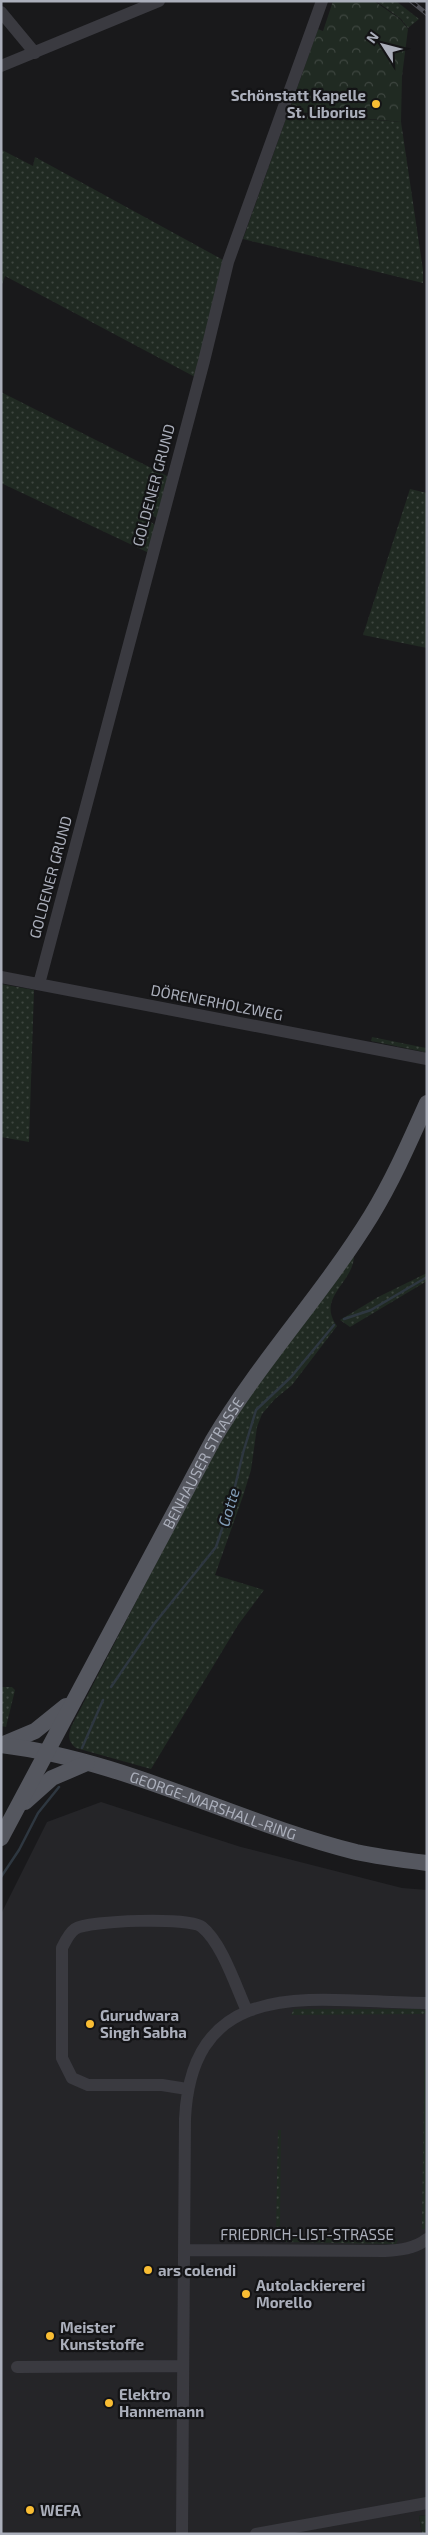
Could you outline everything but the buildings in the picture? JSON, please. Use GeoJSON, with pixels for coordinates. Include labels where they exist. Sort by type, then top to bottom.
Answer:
{"type":"FeatureCollection","features":[{"type":"Feature","properties":{"kind":"main road","name":"BENHAUSER STRASSE"},"geometry":{"type":"LineString","coordinates":[[1,1838],[213,1440],[240,1395],[370,1216],[392,1179],[427,1103]]}},
{"type":"Feature","properties":{"kind":"main road"},"geometry":{"type":"LineString","coordinates":[[2,1745],[35,1731],[74,1698]]}},
{"type":"Feature","properties":{"kind":"main road","name":"GEORGE-MARSHALL-RING"},"geometry":{"type":"LineString","coordinates":[[2,1745],[46,1753],[131,1776],[285,1831],[356,1852],[427,1863]]}},
{"type":"Feature","properties":{"kind":"main road"},"geometry":{"type":"LineString","coordinates":[[16,1810],[52,1778],[86,1763]]}},
{"type":"Feature","properties":{"kind":"street"},"geometry":{"type":"LineString","coordinates":[[1,66],[159,1]]}},
{"type":"Feature","properties":{"kind":"street","name":"GOLDENER GRUND"},"geometry":{"type":"LineString","coordinates":[[39,984],[204,361],[228,262],[322,1]]}},
{"type":"Feature","properties":{"kind":"street"},"geometry":{"type":"LineString","coordinates":[[1,12],[35,53]]}},
{"type":"Feature","properties":{"kind":"street","name":"DÖRENERHOLZWEG"},"geometry":{"type":"LineString","coordinates":[[1,977],[427,1059]]}},
{"type":"Feature","properties":{"kind":"street"},"geometry":{"type":"LineString","coordinates":[[187,2089],[162,2085],[88,2085],[72,2078],[62,2058],[62,1948],[67,1938],[74,1929],[90,1923],[182,1922],[201,1926],[216,1944],[247,2011]]}},
{"type":"Feature","properties":{"kind":"street"},"geometry":{"type":"LineString","coordinates":[[182,2534],[184,2142],[187,2089],[193,2068],[205,2046],[219,2030],[247,2011],[292,1999],[312,1998],[427,2003]]}},
{"type":"Feature","properties":{"kind":"street","name":"FRIEDRICH-LIST-STRASSE"},"geometry":{"type":"LineString","coordinates":[[184,2250],[385,2251],[410,2248],[427,2239]]}},
{"type":"Feature","properties":{"kind":"street"},"geometry":{"type":"LineString","coordinates":[[17,2367],[183,2366]]}},
{"type":"Feature","properties":{"kind":"street"},"geometry":{"type":"LineString","coordinates":[[256,2534],[427,2503]]}},
{"type":"Feature","properties":{"kind":"shaded area"},"geometry":{"type":"Polygon","coordinates":[[[101,1802],[241,1847],[402,1888],[427,1890],[427,2515],[419,2516],[422,2534],[1,2534],[1,1914],[47,1822],[101,1802]]]}},
{"type":"Feature","properties":{"kind":"green space"},"geometry":{"type":"Polygon","coordinates":[[[333,1],[374,1],[400,19],[408,29],[402,76],[401,122],[289,111],[318,29],[323,31],[333,1]]]}},
{"type":"Feature","properties":{"kind":"green space"},"geometry":{"type":"Polygon","coordinates":[[[376,1],[396,1],[419,19],[408,28],[401,19],[376,1]]]}},
{"type":"Feature","properties":{"kind":"green space"},"geometry":{"type":"Polygon","coordinates":[[[288,113],[401,122],[423,270],[423,283],[243,239],[288,113]]]}},
{"type":"Feature","properties":{"kind":"green space"},"geometry":{"type":"Polygon","coordinates":[[[2,150],[33,166],[35,157],[225,261],[195,377],[5,276],[1,287],[2,150]]]}},
{"type":"Feature","properties":{"kind":"green space"},"geometry":{"type":"Polygon","coordinates":[[[1,392],[169,477],[157,518],[147,513],[145,517],[156,526],[149,553],[1,483],[1,392]]]}},
{"type":"Feature","properties":{"kind":"green space"},"geometry":{"type":"Polygon","coordinates":[[[410,489],[427,493],[427,648],[363,635],[410,489]]]}},
{"type":"Feature","properties":{"kind":"green space"},"geometry":{"type":"Polygon","coordinates":[[[1,984],[34,990],[29,1142],[1,1137],[1,984]]]}},
{"type":"Feature","properties":{"kind":"green space"},"geometry":{"type":"Polygon","coordinates":[[[372,1037],[426,1048],[425,1052],[371,1041],[372,1037]]]}},
{"type":"Feature","properties":{"kind":"green space"},"geometry":{"type":"Polygon","coordinates":[[[354,1252],[350,1272],[334,1297],[331,1306],[332,1315],[337,1326],[292,1385],[275,1399],[262,1414],[257,1427],[251,1470],[215,1575],[264,1590],[238,1625],[151,1769],[76,1748],[69,1739],[71,1727],[219,1442],[244,1399],[354,1252]]]}},
{"type":"Feature","properties":{"kind":"green space"},"geometry":{"type":"Polygon","coordinates":[[[427,1273],[427,1281],[350,1327],[340,1320],[378,1297],[427,1273]]]}},
{"type":"Feature","properties":{"kind":"green space"},"geometry":{"type":"Polygon","coordinates":[[[1,1687],[12,1687],[15,1690],[6,1727],[1,1726],[1,1687]]]}},
{"type":"Feature","properties":{"kind":"green space"},"geometry":{"type":"Polygon","coordinates":[[[294,2009],[418,2009],[426,2011],[426,2014],[291,2015],[294,2009]]]}},
{"type":"Feature","properties":{"kind":"green space"},"geometry":{"type":"Polygon","coordinates":[[[425,2019],[427,2019],[425,2229],[422,2229],[425,2019]]]}},
{"type":"Feature","properties":{"kind":"green space"},"geometry":{"type":"Polygon","coordinates":[[[278,2130],[281,2130],[280,2226],[288,2238],[398,2239],[396,2244],[284,2242],[276,2228],[278,2130]]]}},
{"type":"Feature","properties":{"kind":"green space"},"geometry":{"type":"Polygon","coordinates":[[[427,2515],[427,2534],[422,2534],[419,2516],[427,2515]]]}},
{"type":"Feature","properties":{"kind":"waterway","name":"Gotte"},"geometry":{"type":"LineString","coordinates":[[344,1319],[371,1310],[427,1277]]}},
{"type":"Feature","properties":{"kind":"waterway","name":"Gotte"},"geometry":{"type":"LineString","coordinates":[[111,1687],[154,1624],[216,1547],[232,1499],[256,1410],[291,1377],[334,1325]]}},
{"type":"Feature","properties":{"kind":"waterway","name":"Gotte"},"geometry":{"type":"LineString","coordinates":[[82,1748],[103,1700]]}},
{"type":"Feature","properties":{"kind":"waterway","name":"Gotte"},"geometry":{"type":"LineString","coordinates":[[1,1877],[19,1850],[38,1813],[59,1787]]}},
{"type":"Feature","properties":{"kind":"railway"},"geometry":{"type":"LineString","coordinates":[[411,1],[427,14]]}},
{"type":"Feature","properties":{"kind":"place","name":"Schönstatt Kapelle St. Liborius"},"geometry":{"type":"Point","coordinates":[376,104]}},
{"type":"Feature","properties":{"kind":"place","name":"Gurudwara Singh Sabha"},"geometry":{"type":"Point","coordinates":[90,2024]}},
{"type":"Feature","properties":{"kind":"place","name":"ars colendi"},"geometry":{"type":"Point","coordinates":[148,2270]}},
{"type":"Feature","properties":{"kind":"place","name":"Autolackiererei Morello"},"geometry":{"type":"Point","coordinates":[246,2294]}},
{"type":"Feature","properties":{"kind":"place","name":"Meister Kunststoffe"},"geometry":{"type":"Point","coordinates":[50,2336]}},
{"type":"Feature","properties":{"kind":"place","name":"Elektro Hannemann"},"geometry":{"type":"Point","coordinates":[109,2403]}},
{"type":"Feature","properties":{"kind":"place","name":"WEFA"},"geometry":{"type":"Point","coordinates":[30,2510]}}]}
